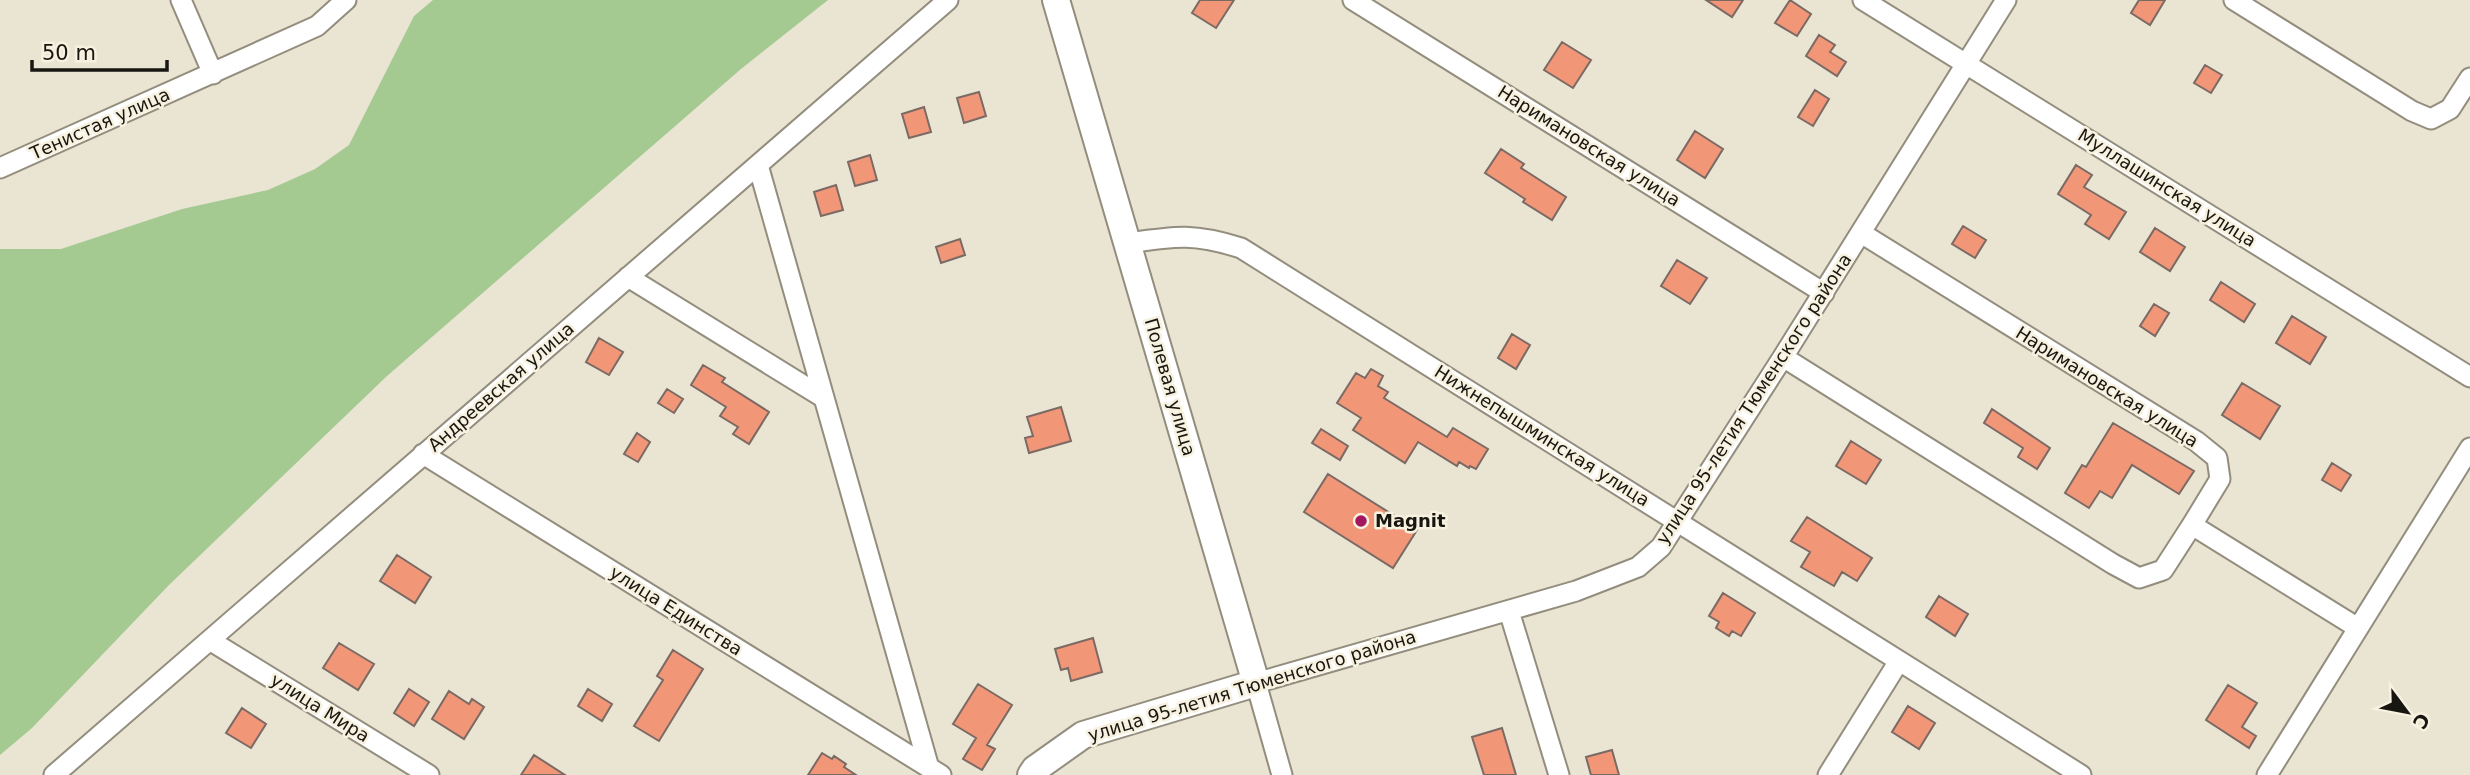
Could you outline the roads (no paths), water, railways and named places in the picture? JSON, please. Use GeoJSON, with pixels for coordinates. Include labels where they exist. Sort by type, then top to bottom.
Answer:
{"type":"FeatureCollection","features":[{"type":"Feature","properties":{"kind":"street"},"geometry":{"type":"LineString","coordinates":[[181,0],[213,74]]}},
{"type":"Feature","properties":{"kind":"street","name":"Тенистая улица"},"geometry":{"type":"LineString","coordinates":[[0,168],[317,26],[346,0]]}},
{"type":"Feature","properties":{"kind":"street","name":"Андреевская улица"},"geometry":{"type":"LineString","coordinates":[[54,775],[948,0]]}},
{"type":"Feature","properties":{"kind":"street","name":"Полевая улица"},"geometry":{"type":"LineString","coordinates":[[1056,0],[1282,775]]}},
{"type":"Feature","properties":{"kind":"street","name":"Наримановская улица"},"geometry":{"type":"LineString","coordinates":[[1353,0],[1824,293]]}},
{"type":"Feature","properties":{"kind":"street","name":"Муллашинская улица"},"geometry":{"type":"LineString","coordinates":[[1863,0],[2470,377]]}},
{"type":"Feature","properties":{"kind":"street","name":"улица 95-летия Тюменского района"},"geometry":{"type":"LineString","coordinates":[[1031,775],[1035,769],[1083,736],[1576,591],[1638,567],[1661,547],[1680,522],[2007,0]]}},
{"type":"Feature","properties":{"kind":"street"},"geometry":{"type":"LineString","coordinates":[[2234,0],[2412,111],[2431,119],[2450,109],[2470,78]]}},
{"type":"Feature","properties":{"kind":"street","name":"улица Единства"},"geometry":{"type":"LineString","coordinates":[[758,164],[824,398],[935,771]]}},
{"type":"Feature","properties":{"kind":"street","name":"Наримановская улица"},"geometry":{"type":"LineString","coordinates":[[1783,357],[2139,578],[2163,570],[2192,525],[2220,479],[2217,458],[2196,442],[1861,233]]}},
{"type":"Feature","properties":{"kind":"street","name":"Нижнепышминская улица"},"geometry":{"type":"LineString","coordinates":[[1128,243],[1177,236],[1210,238],[1241,248],[2081,775]]}},
{"type":"Feature","properties":{"kind":"street"},"geometry":{"type":"LineString","coordinates":[[628,277],[824,398]]}},
{"type":"Feature","properties":{"kind":"street"},"geometry":{"type":"LineString","coordinates":[[2267,775],[2470,448]]}},
{"type":"Feature","properties":{"kind":"street","name":"улица Единства"},"geometry":{"type":"LineString","coordinates":[[423,454],[935,771]]}},
{"type":"Feature","properties":{"kind":"street"},"geometry":{"type":"LineString","coordinates":[[2192,525],[2358,628]]}},
{"type":"Feature","properties":{"kind":"street"},"geometry":{"type":"LineString","coordinates":[[1509,611],[1559,775]]}},
{"type":"Feature","properties":{"kind":"street","name":"улица Мира"},"geometry":{"type":"LineString","coordinates":[[211,641],[429,775]]}},
{"type":"Feature","properties":{"kind":"street"},"geometry":{"type":"LineString","coordinates":[[1828,775],[1899,661]]}},
{"type":"Feature","properties":{"kind":"place","name":"Magnit"},"geometry":{"type":"Point","coordinates":[1361,521]}}]}
